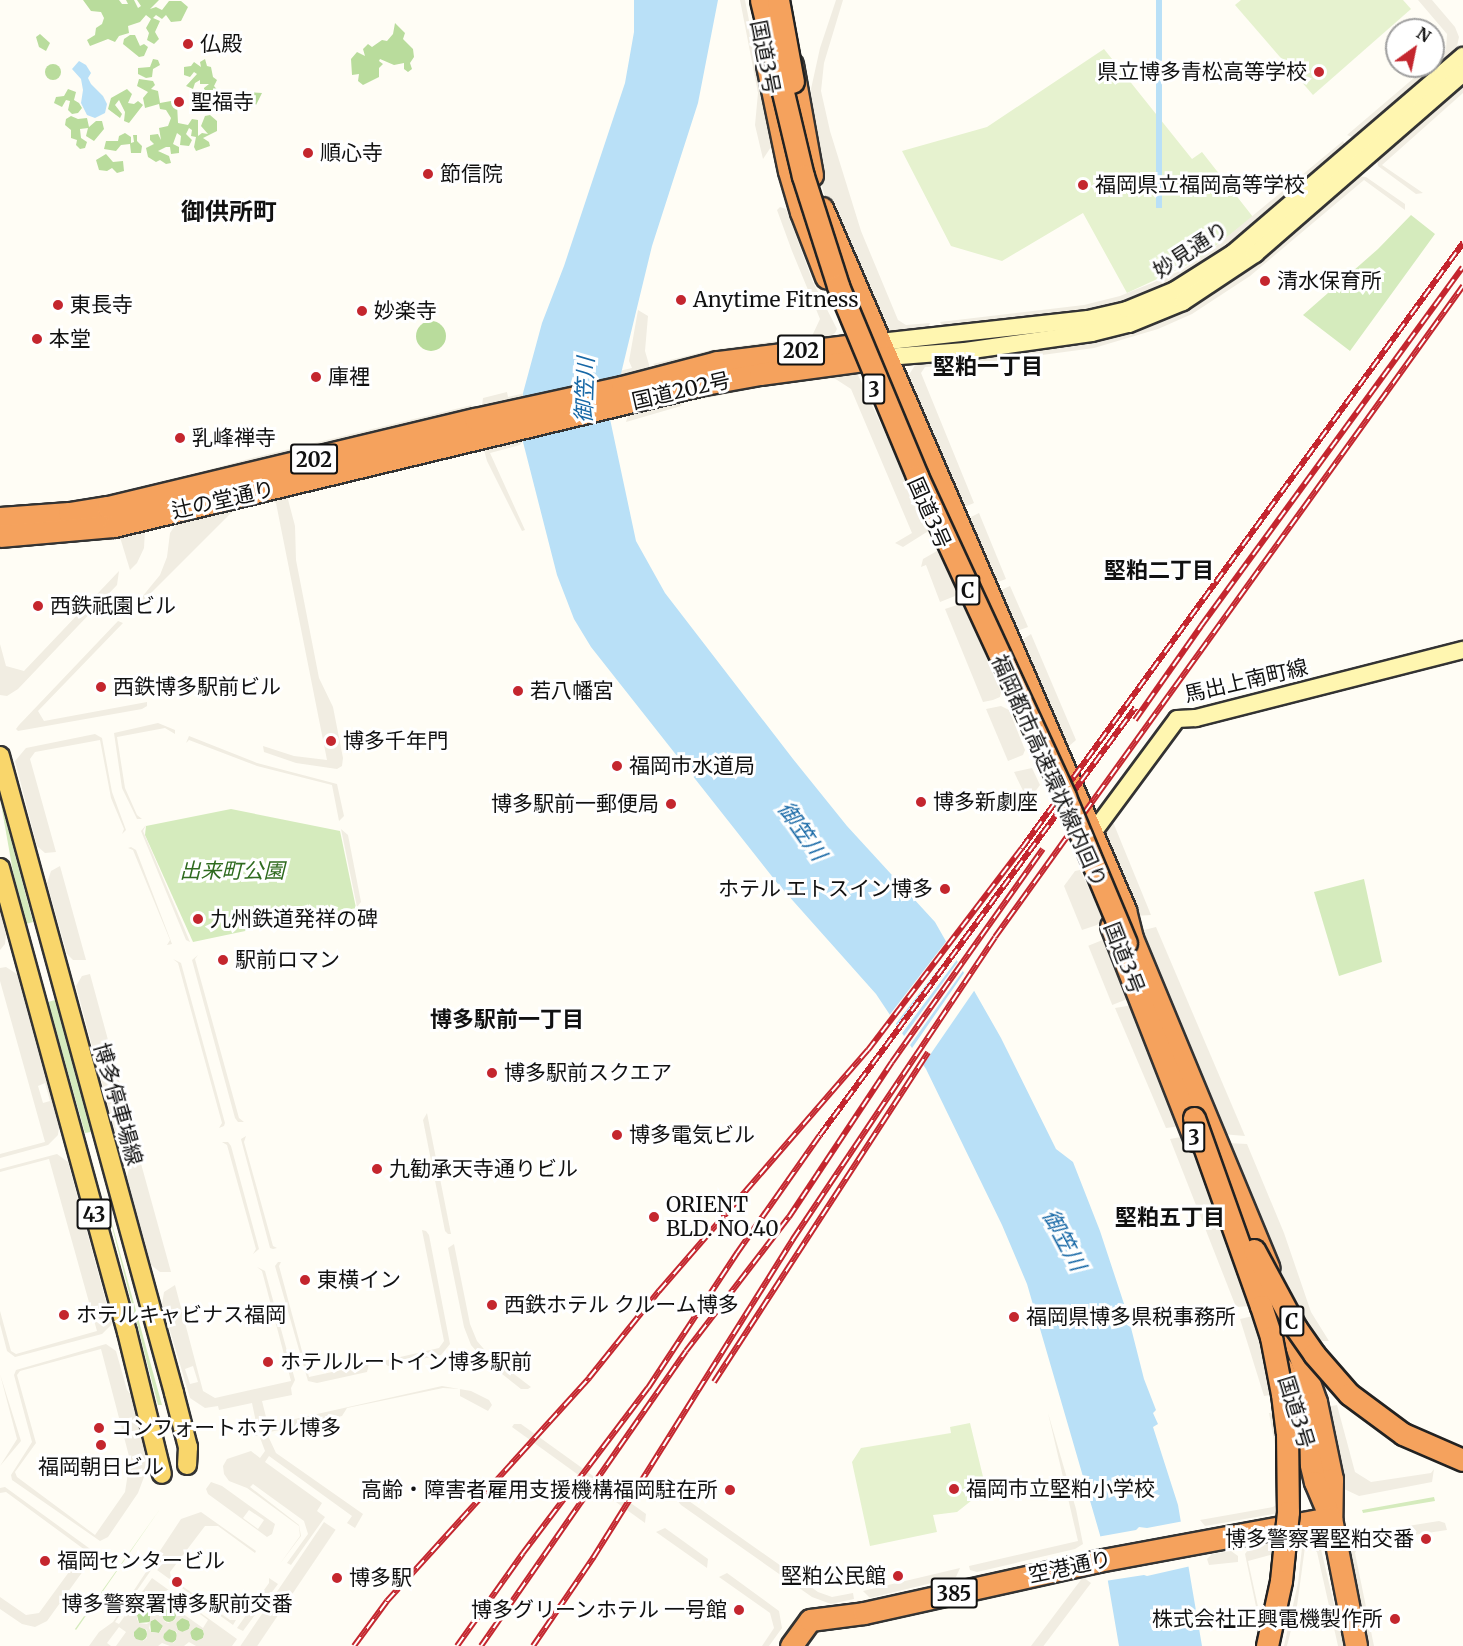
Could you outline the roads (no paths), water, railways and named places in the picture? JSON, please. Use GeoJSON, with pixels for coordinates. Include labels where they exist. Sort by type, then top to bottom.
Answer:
{"type":"FeatureCollection","features":[{"type":"Feature","properties":{"kind":"highway","name":"国道3号"},"geometry":{"type":"LineString","coordinates":[[754,0],[780,134],[801,212],[858,351],[1108,916],[1296,1403],[1315,1482],[1331,1518]]}},
{"type":"Feature","properties":{"kind":"highway","name":"C"},"geometry":{"type":"LineString","coordinates":[[760,0],[803,176],[836,286],[917,476],[1089,850],[1206,1138],[1268,1271],[1297,1327],[1316,1354],[1350,1392],[1380,1417],[1429,1445],[1463,1459]]}},
{"type":"Feature","properties":{"kind":"highway"},"geometry":{"type":"LineString","coordinates":[[777,0],[836,286]]}},
{"type":"Feature","properties":{"kind":"highway","name":"国道3号"},"geometry":{"type":"LineString","coordinates":[[783,0],[810,167],[820,205],[1125,910],[1132,938],[1267,1264],[1316,1402],[1332,1479],[1331,1518],[1356,1646]]}},
{"type":"Feature","properties":{"kind":"highway","name":"福岡都市高速環状線内回り"},"geometry":{"type":"LineString","coordinates":[[836,286],[915,477],[1072,820],[1194,1118],[1255,1254],[1296,1328],[1314,1354],[1349,1394],[1379,1419],[1428,1447],[1463,1459]]}},
{"type":"Feature","properties":{"kind":"highway","name":"国道202号"},"geometry":{"type":"LineString","coordinates":[[477,429],[622,396],[760,374],[858,351],[883,349]]}},
{"type":"Feature","properties":{"kind":"highway","name":"辻の堂通り"},"geometry":{"type":"LineString","coordinates":[[0,518],[69,513],[108,507],[477,429]]}},
{"type":"Feature","properties":{"kind":"highway","name":"辻の堂通り"},"geometry":{"type":"LineString","coordinates":[[0,536],[114,526],[477,429]]}},
{"type":"Feature","properties":{"kind":"highway"},"geometry":{"type":"LineString","coordinates":[[1194,1118],[1271,1337],[1282,1394],[1287,1432],[1288,1512],[1281,1581],[1267,1646]]}},
{"type":"Feature","properties":{"kind":"highway"},"geometry":{"type":"LineString","coordinates":[[1206,1138],[1272,1326],[1286,1374],[1295,1430],[1300,1510],[1292,1582],[1278,1646]]}},
{"type":"Feature","properties":{"kind":"highway","name":"空港通り"},"geometry":{"type":"LineString","coordinates":[[791,1646],[810,1620],[864,1613],[1098,1561],[1331,1518]]}},
{"type":"Feature","properties":{"kind":"main road","name":"妙見通り"},"geometry":{"type":"LineString","coordinates":[[883,349],[1076,321],[1127,310],[1175,290],[1233,253],[1463,56]]}},
{"type":"Feature","properties":{"kind":"main road","name":"妙見通り"},"geometry":{"type":"LineString","coordinates":[[883,349],[965,351],[1092,333],[1129,324],[1183,302],[1255,254],[1463,73]]}},
{"type":"Feature","properties":{"kind":"main road","name":"馬出上南町線"},"geometry":{"type":"LineString","coordinates":[[1092,834],[1177,719],[1196,718],[1463,651]]}},
{"type":"Feature","properties":{"kind":"main road","name":"博多停車場線"},"geometry":{"type":"LineString","coordinates":[[0,756],[172,1382],[189,1447],[187,1465]]}},
{"type":"Feature","properties":{"kind":"main road","name":"43"},"geometry":{"type":"LineString","coordinates":[[0,868],[127,1332],[162,1474]]}},
{"type":"Feature","properties":{"kind":"water","name":"御笠川"},"geometry":{"type":"Polygon","coordinates":[[[634,0],[718,0],[698,103],[652,246],[610,419],[636,541],[665,593],[793,759],[847,826],[935,922],[1001,1038],[1056,1149],[1073,1162],[1100,1231],[1128,1316],[1144,1379],[1156,1410],[1153,1413],[1158,1424],[1153,1427],[1178,1505],[1202,1646],[1119,1646],[1100,1535],[1027,1284],[1002,1225],[926,1069],[876,994],[778,884],[591,647],[574,619],[557,575],[523,442],[523,393],[542,323],[564,266],[625,83],[634,32],[634,0]]]}},
{"type":"Feature","properties":{"kind":"water"},"geometry":{"type":"Polygon","coordinates":[[[1156,0],[1162,0],[1162,208],[1156,208],[1156,0]]]}},
{"type":"Feature","properties":{"kind":"water"},"geometry":{"type":"Polygon","coordinates":[[[79,61],[86,65],[91,73],[88,78],[91,84],[103,96],[107,104],[105,113],[95,118],[87,115],[81,103],[83,90],[81,79],[72,69],[79,61]]]}},
{"type":"Feature","properties":{"kind":"railway"},"geometry":{"type":"LineString","coordinates":[[354,1646],[387,1601],[589,1378],[659,1291],[868,1050],[1022,848],[1463,243]]}},
{"type":"Feature","properties":{"kind":"railway"},"geometry":{"type":"LineString","coordinates":[[1135,720],[1463,267]]}},
{"type":"Feature","properties":{"kind":"railway"},"geometry":{"type":"LineString","coordinates":[[533,1646],[593,1558],[793,1239],[995,937],[1463,286]]}},
{"type":"Feature","properties":{"kind":"railway"},"geometry":{"type":"LineString","coordinates":[[457,1646],[523,1553],[648,1388],[737,1253],[820,1135],[1135,708]]}},
{"type":"Feature","properties":{"kind":"railway"},"geometry":{"type":"LineString","coordinates":[[481,1646],[686,1351],[789,1217],[892,1062],[1043,849]]}},
{"type":"Feature","properties":{"kind":"railway"},"geometry":{"type":"LineString","coordinates":[[714,1382],[928,1052]]}},
{"type":"Feature","properties":{"kind":"place","name":"仏殿"},"geometry":{"type":"Point","coordinates":[188,44]}},
{"type":"Feature","properties":{"kind":"place","name":"県立博多青松高等学校"},"geometry":{"type":"Point","coordinates":[1319,72]}},
{"type":"Feature","properties":{"kind":"place","name":"聖福寺"},"geometry":{"type":"Point","coordinates":[179,102]}},
{"type":"Feature","properties":{"kind":"place","name":"順心寺"},"geometry":{"type":"Point","coordinates":[308,153]}},
{"type":"Feature","properties":{"kind":"place","name":"節信院"},"geometry":{"type":"Point","coordinates":[428,174]}},
{"type":"Feature","properties":{"kind":"place","name":"福岡県立福岡高等学校"},"geometry":{"type":"Point","coordinates":[1083,185]}},
{"type":"Feature","properties":{"kind":"place","name":"清水保育所"},"geometry":{"type":"Point","coordinates":[1265,281]}},
{"type":"Feature","properties":{"kind":"place","name":"Anytime Fitness"},"geometry":{"type":"Point","coordinates":[681,300]}},
{"type":"Feature","properties":{"kind":"place","name":"東長寺"},"geometry":{"type":"Point","coordinates":[58,305]}},
{"type":"Feature","properties":{"kind":"place","name":"妙楽寺"},"geometry":{"type":"Point","coordinates":[362,311]}},
{"type":"Feature","properties":{"kind":"place","name":"本堂"},"geometry":{"type":"Point","coordinates":[37,339]}},
{"type":"Feature","properties":{"kind":"place","name":"庫裡"},"geometry":{"type":"Point","coordinates":[316,377]}},
{"type":"Feature","properties":{"kind":"place","name":"乳峰禅寺"},"geometry":{"type":"Point","coordinates":[180,438]}},
{"type":"Feature","properties":{"kind":"place","name":"西鉄祇園ビル"},"geometry":{"type":"Point","coordinates":[38,606]}},
{"type":"Feature","properties":{"kind":"place","name":"西鉄博多駅前ビル"},"geometry":{"type":"Point","coordinates":[101,687]}},
{"type":"Feature","properties":{"kind":"place","name":"若八幡宮"},"geometry":{"type":"Point","coordinates":[518,691]}},
{"type":"Feature","properties":{"kind":"place","name":"博多千年門"},"geometry":{"type":"Point","coordinates":[331,741]}},
{"type":"Feature","properties":{"kind":"place","name":"福岡市水道局"},"geometry":{"type":"Point","coordinates":[617,766]}},
{"type":"Feature","properties":{"kind":"place","name":"博多新劇座"},"geometry":{"type":"Point","coordinates":[921,802]}},
{"type":"Feature","properties":{"kind":"place","name":"博多駅前一郵便局"},"geometry":{"type":"Point","coordinates":[671,804]}},
{"type":"Feature","properties":{"kind":"place","name":"ホテル エトスイン博多"},"geometry":{"type":"Point","coordinates":[945,889]}},
{"type":"Feature","properties":{"kind":"place","name":"九州鉄道発祥の碑"},"geometry":{"type":"Point","coordinates":[198,919]}},
{"type":"Feature","properties":{"kind":"place","name":"駅前ロマン"},"geometry":{"type":"Point","coordinates":[223,960]}},
{"type":"Feature","properties":{"kind":"place","name":"博多駅前スクエア"},"geometry":{"type":"Point","coordinates":[492,1073]}},
{"type":"Feature","properties":{"kind":"place","name":"博多電気ビル"},"geometry":{"type":"Point","coordinates":[617,1135]}},
{"type":"Feature","properties":{"kind":"place","name":"九勧承天寺通りビル"},"geometry":{"type":"Point","coordinates":[377,1169]}},
{"type":"Feature","properties":{"kind":"place","name":"ORIENT BLD. NO.40"},"geometry":{"type":"Point","coordinates":[654,1217]}},
{"type":"Feature","properties":{"kind":"place","name":"東横イン"},"geometry":{"type":"Point","coordinates":[305,1280]}},
{"type":"Feature","properties":{"kind":"place","name":"西鉄ホテル クルーム博多"},"geometry":{"type":"Point","coordinates":[492,1305]}},
{"type":"Feature","properties":{"kind":"place","name":"ホテルキャビナス福岡"},"geometry":{"type":"Point","coordinates":[64,1315]}},
{"type":"Feature","properties":{"kind":"place","name":"福岡県博多県税事務所"},"geometry":{"type":"Point","coordinates":[1014,1317]}},
{"type":"Feature","properties":{"kind":"place","name":"ホテルルートイン博多駅前"},"geometry":{"type":"Point","coordinates":[268,1362]}},
{"type":"Feature","properties":{"kind":"place","name":"コンフォートホテル博多"},"geometry":{"type":"Point","coordinates":[99,1428]}},
{"type":"Feature","properties":{"kind":"place","name":"福岡朝日ビル"},"geometry":{"type":"Point","coordinates":[101,1445]}},
{"type":"Feature","properties":{"kind":"place","name":"福岡市立堅粕小学校"},"geometry":{"type":"Point","coordinates":[954,1489]}},
{"type":"Feature","properties":{"kind":"place","name":"高齢・障害者雇用支援機構福岡駐在所"},"geometry":{"type":"Point","coordinates":[730,1490]}},
{"type":"Feature","properties":{"kind":"place","name":"博多警察署堅粕交番"},"geometry":{"type":"Point","coordinates":[1426,1539]}},
{"type":"Feature","properties":{"kind":"place","name":"福岡センタービル"},"geometry":{"type":"Point","coordinates":[45,1561]}},
{"type":"Feature","properties":{"kind":"place","name":"堅粕公民館"},"geometry":{"type":"Point","coordinates":[898,1576]}},
{"type":"Feature","properties":{"kind":"place","name":"博多駅"},"geometry":{"type":"Point","coordinates":[337,1578]}},
{"type":"Feature","properties":{"kind":"place","name":"博多警察署博多駅前交番"},"geometry":{"type":"Point","coordinates":[177,1582]}},
{"type":"Feature","properties":{"kind":"place","name":"博多グリーンホテル 一号館"},"geometry":{"type":"Point","coordinates":[739,1610]}},
{"type":"Feature","properties":{"kind":"place","name":"株式会社正興電機製作所"},"geometry":{"type":"Point","coordinates":[1395,1619]}},
{"type":"Feature","properties":{"kind":"district","name":"御供所町"},"geometry":{"type":"Point","coordinates":[229,212]}},
{"type":"Feature","properties":{"kind":"district","name":"堅粕一丁目"},"geometry":{"type":"Point","coordinates":[988,367]}},
{"type":"Feature","properties":{"kind":"district","name":"堅粕二丁目"},"geometry":{"type":"Point","coordinates":[1159,571]}},
{"type":"Feature","properties":{"kind":"district","name":"博多駅前一丁目"},"geometry":{"type":"Point","coordinates":[507,1020]}},
{"type":"Feature","properties":{"kind":"district","name":"堅粕五丁目"},"geometry":{"type":"Point","coordinates":[1170,1218]}},
{"type":"Feature","properties":{"kind":"park label","name":"出来町公園"},"geometry":{"type":"Point","coordinates":[232,871]}}]}
